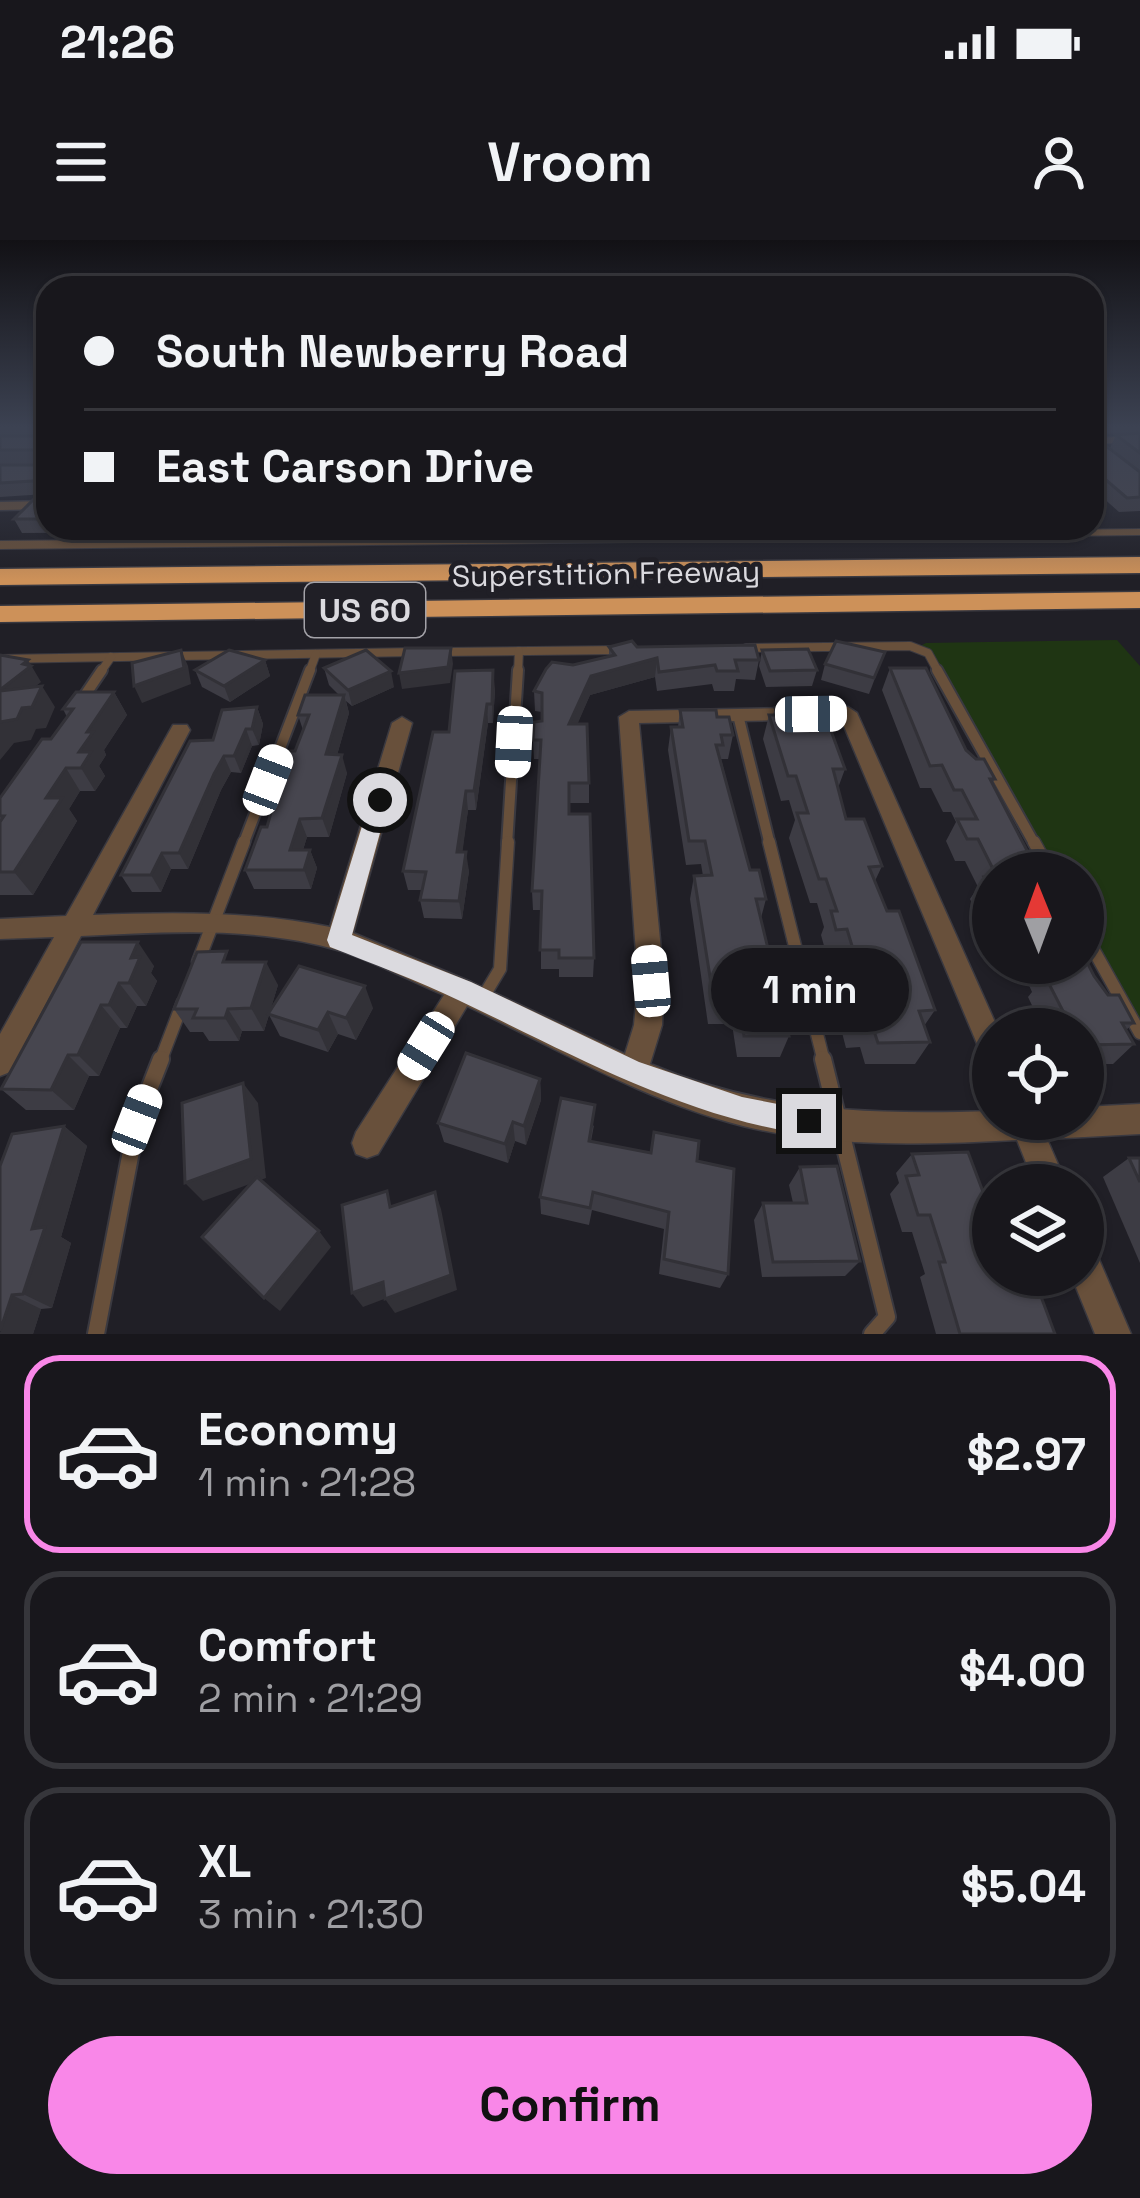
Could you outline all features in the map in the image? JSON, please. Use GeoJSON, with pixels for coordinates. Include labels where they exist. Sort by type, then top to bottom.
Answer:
{"type":"FeatureCollection","features":[{"type":"Feature","properties":{"kind":"highway"},"geometry":{"type":"LineString","coordinates":[[0,560],[717,567]]}},
{"type":"Feature","properties":{"kind":"highway","name":"Superstition Freeway"},"geometry":{"type":"LineString","coordinates":[[0,577],[1140,565]]}},
{"type":"Feature","properties":{"kind":"highway","name":"Superstition Freeway"},"geometry":{"type":"LineString","coordinates":[[0,614],[1140,599]]}},
{"type":"Feature","properties":{"kind":"highway"},"geometry":{"type":"LineString","coordinates":[[0,631],[730,606]]}},
{"type":"Feature","properties":{"kind":"street"},"geometry":{"type":"LineString","coordinates":[[0,506],[36,506]]}},
{"type":"Feature","properties":{"kind":"street"},"geometry":{"type":"LineString","coordinates":[[633,1073],[648,1025],[651,981],[629,717],[848,713],[975,1008]]}},
{"type":"Feature","properties":{"kind":"street"},"geometry":{"type":"LineString","coordinates":[[339,940],[402,723]]}},
{"type":"Feature","properties":{"kind":"street"},"geometry":{"type":"LineString","coordinates":[[0,1062],[179,730]]}},
{"type":"Feature","properties":{"kind":"street"},"geometry":{"type":"LineString","coordinates":[[0,929],[212,926],[339,940],[472,994],[633,1073],[742,1111],[842,1126],[972,1122]]}},
{"type":"Feature","properties":{"kind":"street"},"geometry":{"type":"LineString","coordinates":[[367,1143],[472,994]]}},
{"type":"Feature","properties":{"kind":"street"},"geometry":{"type":"LineString","coordinates":[[1104,1120],[1140,1119]]}},
{"type":"Feature","properties":{"kind":"street"},"geometry":{"type":"LineString","coordinates":[[1097,1296],[1113,1334]]}},
{"type":"Feature","properties":{"kind":"lane"},"geometry":{"type":"LineString","coordinates":[[1104,531],[1140,532]]}},
{"type":"Feature","properties":{"kind":"lane"},"geometry":{"type":"LineString","coordinates":[[0,545],[305,540]]}},
{"type":"Feature","properties":{"kind":"lane"},"geometry":{"type":"LineString","coordinates":[[726,649],[910,646],[928,653],[1039,852]]}},
{"type":"Feature","properties":{"kind":"lane"},"geometry":{"type":"LineString","coordinates":[[0,658],[634,650]]}},
{"type":"Feature","properties":{"kind":"lane"},"geometry":{"type":"LineString","coordinates":[[472,994],[500,970],[519,651]]}},
{"type":"Feature","properties":{"kind":"lane"},"geometry":{"type":"LineString","coordinates":[[96,1334],[137,1120],[316,654]]}},
{"type":"Feature","properties":{"kind":"lane"},"geometry":{"type":"LineString","coordinates":[[74,710],[111,657]]}},
{"type":"Feature","properties":{"kind":"lane"},"geometry":{"type":"LineString","coordinates":[[738,715],[887,1317],[872,1334]]}},
{"type":"Feature","properties":{"kind":"lane"},"geometry":{"type":"LineString","coordinates":[[1104,969],[1140,1033]]}},
{"type":"Feature","properties":{"kind":"green space"},"geometry":{"type":"Polygon","coordinates":[[[1117,640],[1140,666],[1140,1033],[1104,969],[1104,852],[1039,852],[928,654],[916,648],[926,643],[1117,640]]]}},
{"type":"Feature","properties":{"kind":"building"},"geometry":{"type":"Polygon","coordinates":[[[0,478],[36,478],[36,481],[0,483],[0,478]]]}},
{"type":"Feature","properties":{"kind":"building"},"geometry":{"type":"Polygon","coordinates":[[[1104,478],[1140,478],[1140,497],[1127,498],[1104,478]]]}},
{"type":"Feature","properties":{"kind":"building"},"geometry":{"type":"Polygon","coordinates":[[[34,499],[36,519],[14,519],[34,499]]]}},
{"type":"Feature","properties":{"kind":"building"},"geometry":{"type":"Polygon","coordinates":[[[632,641],[637,647],[755,645],[759,660],[735,660],[738,671],[717,671],[715,665],[659,672],[657,658],[591,676],[569,724],[587,724],[589,783],[569,783],[569,814],[590,814],[594,958],[559,958],[559,950],[540,950],[542,891],[532,891],[541,740],[533,740],[534,722],[542,721],[542,693],[534,691],[552,662],[573,665],[615,655],[609,647],[632,641]]]}},
{"type":"Feature","properties":{"kind":"building"},"geometry":{"type":"Polygon","coordinates":[[[836,641],[885,652],[874,678],[825,664],[836,641]]]}},
{"type":"Feature","properties":{"kind":"building"},"geometry":{"type":"Polygon","coordinates":[[[405,648],[451,648],[448,667],[399,673],[405,648]]]}},
{"type":"Feature","properties":{"kind":"building"},"geometry":{"type":"Polygon","coordinates":[[[808,649],[817,670],[770,671],[762,650],[808,649]]]}},
{"type":"Feature","properties":{"kind":"building"},"geometry":{"type":"Polygon","coordinates":[[[181,650],[184,668],[134,686],[132,663],[181,650]]]}},
{"type":"Feature","properties":{"kind":"building"},"geometry":{"type":"Polygon","coordinates":[[[229,650],[265,660],[224,686],[195,670],[229,650]]]}},
{"type":"Feature","properties":{"kind":"building"},"geometry":{"type":"Polygon","coordinates":[[[366,650],[391,671],[348,690],[324,668],[366,650]]]}},
{"type":"Feature","properties":{"kind":"building"},"geometry":{"type":"Polygon","coordinates":[[[0,655],[28,660],[23,664],[31,666],[0,690],[0,655]]]}},
{"type":"Feature","properties":{"kind":"building"},"geometry":{"type":"Polygon","coordinates":[[[890,668],[926,668],[966,750],[984,759],[1028,852],[984,852],[978,839],[967,839],[957,819],[977,819],[942,765],[930,766],[890,668]]]}},
{"type":"Feature","properties":{"kind":"building"},"geometry":{"type":"Polygon","coordinates":[[[493,670],[492,704],[487,704],[474,791],[466,791],[457,852],[466,852],[459,901],[420,900],[426,872],[403,871],[433,732],[449,732],[455,671],[493,670]]]}},
{"type":"Feature","properties":{"kind":"building"},"geometry":{"type":"Polygon","coordinates":[[[42,686],[32,707],[22,708],[17,719],[0,722],[0,691],[42,686]]]}},
{"type":"Feature","properties":{"kind":"building"},"geometry":{"type":"Polygon","coordinates":[[[76,692],[114,692],[87,732],[93,732],[79,752],[91,752],[81,768],[66,768],[46,798],[62,798],[14,872],[0,872],[4,816],[0,816],[0,798],[42,739],[51,739],[73,709],[63,709],[76,692]]]}},
{"type":"Feature","properties":{"kind":"building"},"geometry":{"type":"Polygon","coordinates":[[[305,695],[344,695],[326,754],[342,755],[322,818],[300,819],[290,850],[310,850],[304,870],[245,870],[261,827],[267,827],[288,751],[295,751],[309,715],[298,715],[305,695]]]}},
{"type":"Feature","properties":{"kind":"building"},"geometry":{"type":"Polygon","coordinates":[[[257,707],[252,729],[246,729],[234,756],[224,756],[214,774],[179,853],[162,853],[151,875],[121,875],[190,741],[213,740],[222,710],[257,707]]]}},
{"type":"Feature","properties":{"kind":"building"},"geometry":{"type":"Polygon","coordinates":[[[813,707],[820,728],[830,728],[845,769],[833,769],[846,819],[864,819],[882,866],[869,867],[887,911],[899,911],[935,1010],[919,1011],[930,1042],[878,1043],[872,1025],[858,1026],[849,994],[863,994],[857,976],[861,976],[847,929],[836,930],[831,911],[837,911],[826,879],[819,879],[797,813],[808,813],[796,776],[788,776],[769,715],[778,715],[775,708],[813,707]]]}},
{"type":"Feature","properties":{"kind":"building"},"geometry":{"type":"Polygon","coordinates":[[[680,710],[716,710],[717,717],[729,717],[733,735],[721,735],[723,745],[716,745],[750,870],[759,870],[766,899],[756,899],[789,1036],[744,1036],[739,1002],[714,1002],[694,876],[712,875],[705,841],[689,841],[671,727],[683,727],[680,710]]]}},
{"type":"Feature","properties":{"kind":"building"},"geometry":{"type":"Polygon","coordinates":[[[81,942],[138,942],[131,958],[140,957],[129,983],[119,983],[109,1005],[101,1005],[78,1055],[68,1055],[51,1090],[1,1089],[81,942]]]}},
{"type":"Feature","properties":{"kind":"building"},"geometry":{"type":"Polygon","coordinates":[[[227,951],[223,962],[266,962],[251,1008],[228,1009],[225,1018],[193,1018],[197,1009],[174,1009],[197,952],[227,951]]]}},
{"type":"Feature","properties":{"kind":"building"},"geometry":{"type":"Polygon","coordinates":[[[299,966],[365,986],[346,1018],[328,1012],[318,1030],[268,1014],[299,966]]]}},
{"type":"Feature","properties":{"kind":"building"},"geometry":{"type":"Polygon","coordinates":[[[1049,984],[1100,984],[1108,995],[1119,995],[1134,1023],[1122,1023],[1134,1044],[1104,1045],[1104,1008],[1061,1008],[1049,984]]]}},
{"type":"Feature","properties":{"kind":"building"},"geometry":{"type":"Polygon","coordinates":[[[466,1053],[540,1079],[524,1126],[513,1122],[505,1144],[438,1123],[466,1053]]]}},
{"type":"Feature","properties":{"kind":"building"},"geometry":{"type":"Polygon","coordinates":[[[243,1083],[251,1159],[185,1183],[182,1103],[243,1083]]]}},
{"type":"Feature","properties":{"kind":"building"},"geometry":{"type":"Polygon","coordinates":[[[561,1098],[595,1105],[589,1141],[651,1153],[654,1132],[699,1141],[697,1161],[734,1169],[728,1274],[664,1259],[669,1212],[593,1192],[590,1208],[540,1197],[561,1098]]]}},
{"type":"Feature","properties":{"kind":"building"},"geometry":{"type":"Polygon","coordinates":[[[64,1126],[32,1229],[45,1227],[23,1294],[12,1295],[0,1331],[0,1166],[12,1134],[64,1126]]]}},
{"type":"Feature","properties":{"kind":"building"},"geometry":{"type":"Polygon","coordinates":[[[968,1152],[973,1164],[972,1296],[1041,1296],[1055,1334],[960,1334],[930,1215],[918,1215],[906,1176],[919,1175],[912,1154],[968,1152]]]}},
{"type":"Feature","properties":{"kind":"building"},"geometry":{"type":"Polygon","coordinates":[[[1129,1158],[1140,1158],[1140,1182],[1129,1158]]]}},
{"type":"Feature","properties":{"kind":"building"},"geometry":{"type":"Polygon","coordinates":[[[837,1166],[860,1261],[773,1262],[763,1203],[807,1203],[800,1167],[837,1166]]]}},
{"type":"Feature","properties":{"kind":"building"},"geometry":{"type":"Polygon","coordinates":[[[257,1177],[319,1231],[264,1298],[202,1237],[257,1177]]]}},
{"type":"Feature","properties":{"kind":"building"},"geometry":{"type":"Polygon","coordinates":[[[387,1191],[390,1207],[435,1192],[451,1275],[385,1299],[383,1282],[352,1293],[342,1205],[387,1191]]]}},
{"type":"Feature","properties":{"kind":"route"},"geometry":{"type":"LineString","coordinates":[[380,800],[339,940],[462,990],[633,1073],[742,1111],[809,1121]]}}]}
